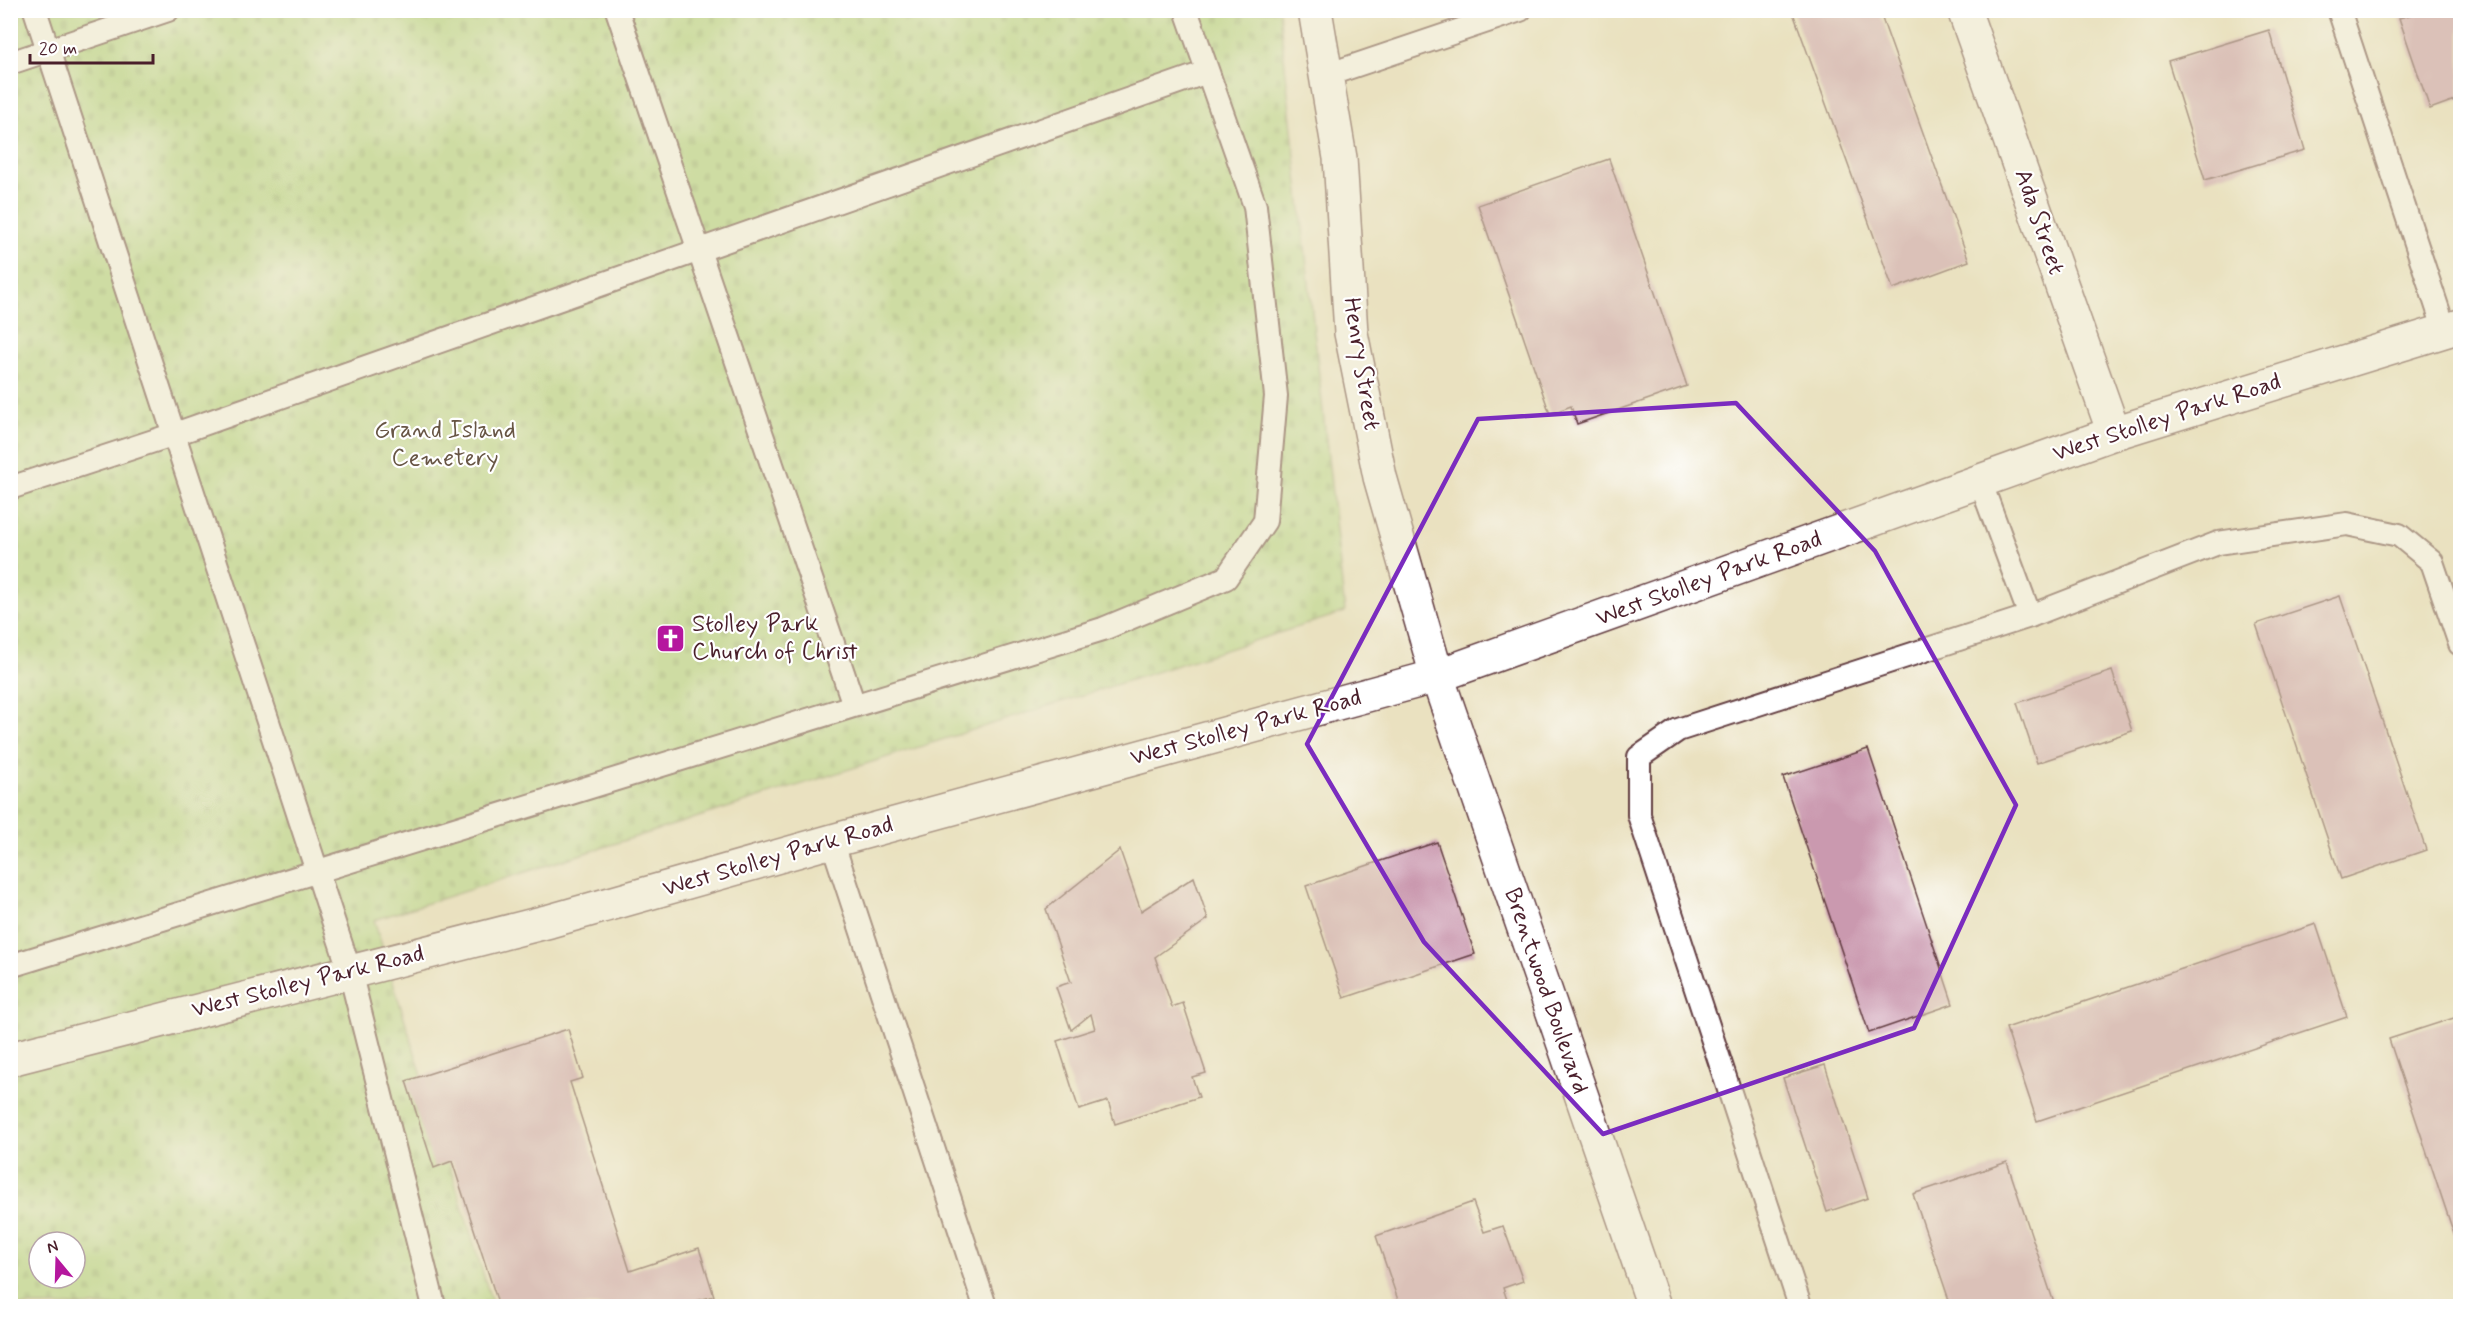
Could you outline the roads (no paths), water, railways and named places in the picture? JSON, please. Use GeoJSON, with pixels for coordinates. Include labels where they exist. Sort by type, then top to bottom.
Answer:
{"type":"FeatureCollection","features":[{"type":"Feature","properties":{"kind":"main road","name":"Henry Street"},"geometry":{"type":"LineString","coordinates":[[1315,10],[1340,158],[1351,333],[1380,477],[1437,676]]}},
{"type":"Feature","properties":{"kind":"main road","name":"Ada Street"},"geometry":{"type":"LineString","coordinates":[[1964,10],[2114,433]]}},
{"type":"Feature","properties":{"kind":"main road","name":"West Stolley Park Road"},"geometry":{"type":"LineString","coordinates":[[10,1059],[550,921],[832,841],[1437,676],[2114,433],[2453,328]]}},
{"type":"Feature","properties":{"kind":"main road","name":"Brentwood Boulevard"},"geometry":{"type":"LineString","coordinates":[[1437,676],[1654,1306]]}},
{"type":"Feature","properties":{"kind":"lane"},"geometry":{"type":"LineString","coordinates":[[35,10],[350,972],[434,1306]]}},
{"type":"Feature","properties":{"kind":"lane"},"geometry":{"type":"LineString","coordinates":[[10,63],[168,10]]}},
{"type":"Feature","properties":{"kind":"lane"},"geometry":{"type":"LineString","coordinates":[[617,10],[854,705]]}},
{"type":"Feature","properties":{"kind":"lane"},"geometry":{"type":"LineString","coordinates":[[10,966],[1103,629],[1226,578],[1265,521],[1276,396],[1255,206],[1186,10]]}},
{"type":"Feature","properties":{"kind":"lane"},"geometry":{"type":"LineString","coordinates":[[1327,75],[1520,10]]}},
{"type":"Feature","properties":{"kind":"lane"},"geometry":{"type":"LineString","coordinates":[[2340,10],[2453,328]]}},
{"type":"Feature","properties":{"kind":"lane"},"geometry":{"type":"LineString","coordinates":[[10,488],[175,434],[1207,72]]}},
{"type":"Feature","properties":{"kind":"lane"},"geometry":{"type":"LineString","coordinates":[[1980,482],[2030,616]]}},
{"type":"Feature","properties":{"kind":"lane"},"geometry":{"type":"LineString","coordinates":[[1800,1306],[1639,815],[1638,757],[1678,730],[2030,616],[2218,543],[2347,524],[2399,535],[2432,562],[2460,644]]}},
{"type":"Feature","properties":{"kind":"lane"},"geometry":{"type":"LineString","coordinates":[[832,841],[985,1306]]}},
{"type":"Feature","properties":{"kind":"place","name":"Stolley Park Church of Christ"},"geometry":{"type":"Point","coordinates":[671,638]}},
{"type":"Feature","properties":{"kind":"park label","name":"Grand Island Cemetery"},"geometry":{"type":"Point","coordinates":[445,444]}}]}
